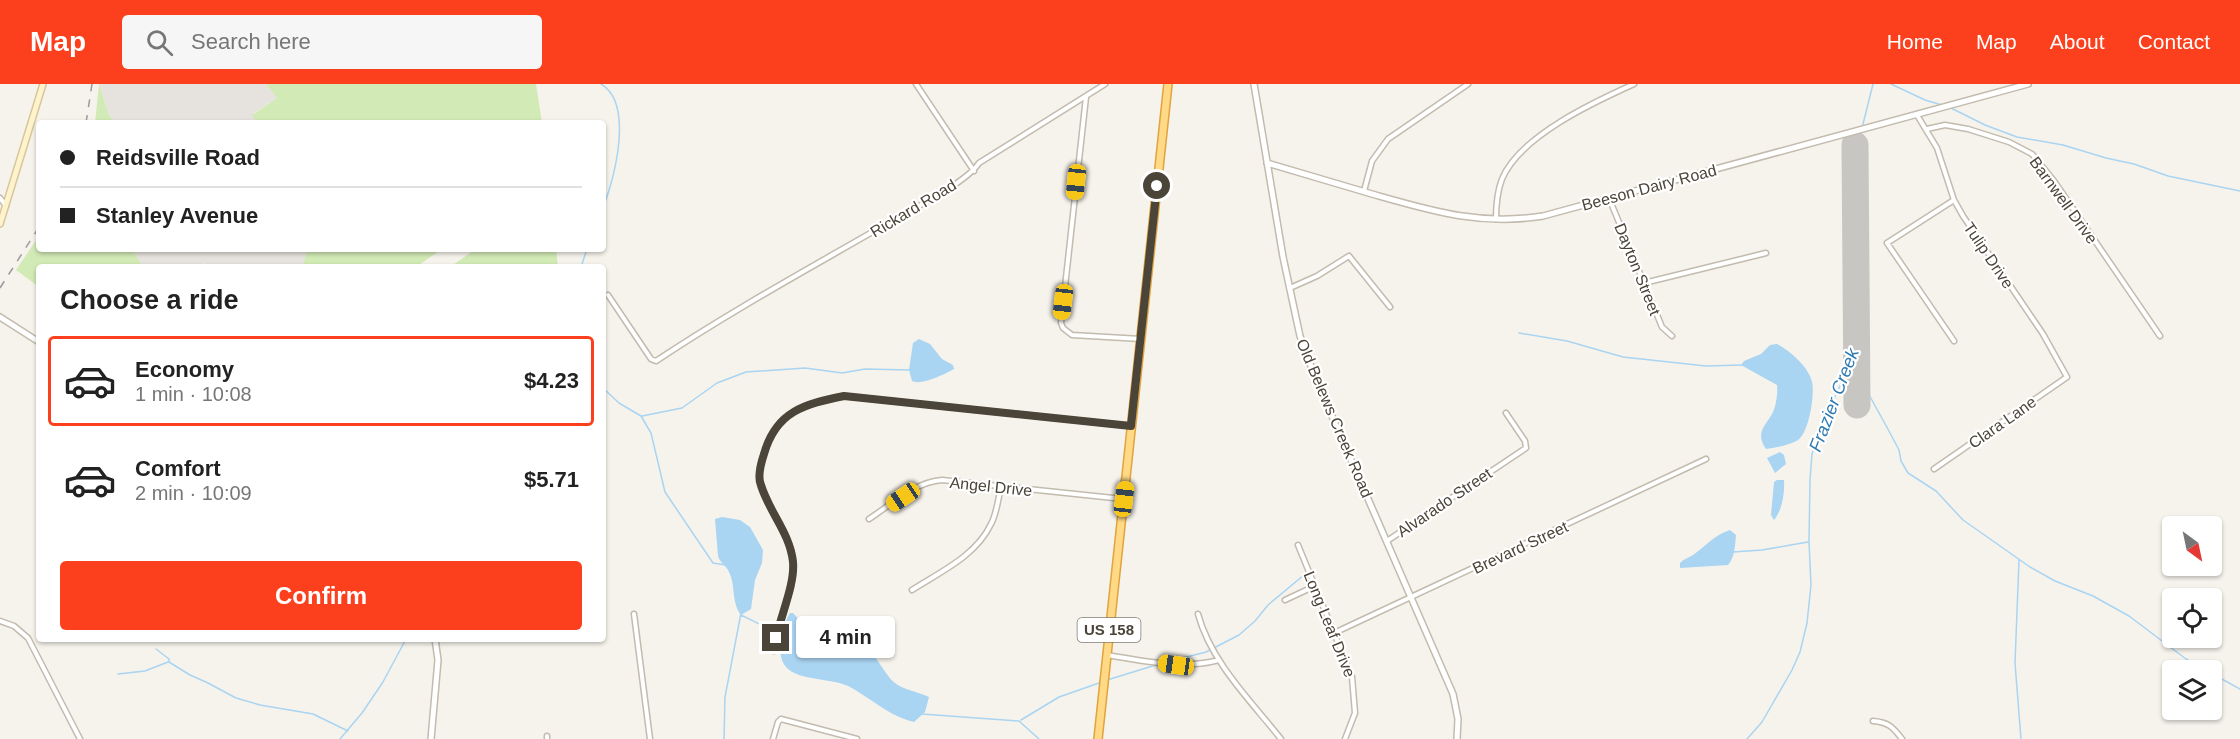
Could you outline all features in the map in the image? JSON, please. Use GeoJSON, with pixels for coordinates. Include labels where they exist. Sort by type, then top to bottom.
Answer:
{"type":"FeatureCollection","features":[{"type":"Feature","properties":{"kind":"highway","name":"US 158"},"geometry":{"type":"LineString","coordinates":[[1098,739],[1168,84]]}},
{"type":"Feature","properties":{"kind":"main road"},"geometry":{"type":"LineString","coordinates":[[0,224],[43,84]]}},
{"type":"Feature","properties":{"kind":"street"},"geometry":{"type":"LineString","coordinates":[[916,84],[974,171]]}},
{"type":"Feature","properties":{"kind":"street","name":"Old Belews Creek Road"},"geometry":{"type":"LineString","coordinates":[[1254,84],[1289,288],[1300,336],[1315,377],[1454,694],[1458,719],[1457,739]]}},
{"type":"Feature","properties":{"kind":"street"},"geometry":{"type":"LineString","coordinates":[[1364,191],[1372,161],[1388,139],[1468,84]]}},
{"type":"Feature","properties":{"kind":"street"},"geometry":{"type":"LineString","coordinates":[[1496,220],[1496,197],[1503,178],[1512,161],[1527,145],[1591,104],[1634,84]]}},
{"type":"Feature","properties":{"kind":"street","name":"Beeson Dairy Road"},"geometry":{"type":"LineString","coordinates":[[1267,163],[1425,209],[1478,220],[1514,221],[1543,216],[2028,84]]}},
{"type":"Feature","properties":{"kind":"street","name":"Rickard Road"},"geometry":{"type":"LineString","coordinates":[[609,295],[651,359],[656,361],[716,323],[974,171],[979,163],[1102,85]]}},
{"type":"Feature","properties":{"kind":"street"},"geometry":{"type":"LineString","coordinates":[[1086,96],[1061,323],[1071,335],[1141,339]]}},
{"type":"Feature","properties":{"kind":"street","name":"Tulip Drive"},"geometry":{"type":"LineString","coordinates":[[1917,115],[1937,148],[1954,200],[1963,216],[2043,334],[2065,374]]}},
{"type":"Feature","properties":{"kind":"street","name":"Barnwell Drive"},"geometry":{"type":"LineString","coordinates":[[1927,129],[1945,125],[1968,129],[2009,142],[2032,154],[2054,181],[2160,336]]}},
{"type":"Feature","properties":{"kind":"street","name":"Dayton Street"},"geometry":{"type":"LineString","coordinates":[[1609,197],[1662,327],[1672,336]]}},
{"type":"Feature","properties":{"kind":"street"},"geometry":{"type":"LineString","coordinates":[[0,198],[6,206]]}},
{"type":"Feature","properties":{"kind":"street"},"geometry":{"type":"LineString","coordinates":[[1954,200],[1887,243],[1954,341]]}},
{"type":"Feature","properties":{"kind":"street"},"geometry":{"type":"LineString","coordinates":[[1644,283],[1766,253]]}},
{"type":"Feature","properties":{"kind":"street"},"geometry":{"type":"LineString","coordinates":[[1289,288],[1317,276],[1349,256],[1390,307]]}},
{"type":"Feature","properties":{"kind":"street"},"geometry":{"type":"LineString","coordinates":[[0,317],[36,340]]}},
{"type":"Feature","properties":{"kind":"street","name":"Clara Lane"},"geometry":{"type":"LineString","coordinates":[[1934,469],[2067,377],[2065,374]]}},
{"type":"Feature","properties":{"kind":"street"},"geometry":{"type":"LineString","coordinates":[[774,651],[794,564],[788,539],[760,484],[760,470],[770,437],[792,412],[803,406],[844,396],[1131,426]]}},
{"type":"Feature","properties":{"kind":"street","name":"Alvarado Street"},"geometry":{"type":"LineString","coordinates":[[1388,541],[1526,448],[1525,441],[1506,413]]}},
{"type":"Feature","properties":{"kind":"street","name":"Brevard Street"},"geometry":{"type":"LineString","coordinates":[[1334,633],[1706,459]]}},
{"type":"Feature","properties":{"kind":"street","name":"Angel Drive"},"geometry":{"type":"LineString","coordinates":[[869,519],[921,484],[942,480],[1124,499]]}},
{"type":"Feature","properties":{"kind":"street"},"geometry":{"type":"LineString","coordinates":[[912,590],[971,552],[980,542],[995,515],[1000,487]]}},
{"type":"Feature","properties":{"kind":"street","name":"Long Leaf Drive"},"geometry":{"type":"LineString","coordinates":[[1298,545],[1354,684],[1355,713],[1345,739]]}},
{"type":"Feature","properties":{"kind":"street"},"geometry":{"type":"LineString","coordinates":[[1285,600],[1315,586]]}},
{"type":"Feature","properties":{"kind":"street"},"geometry":{"type":"LineString","coordinates":[[634,614],[650,739]]}},
{"type":"Feature","properties":{"kind":"street"},"geometry":{"type":"LineString","coordinates":[[1198,614],[1203,632],[1219,660],[1281,739]]}},
{"type":"Feature","properties":{"kind":"street"},"geometry":{"type":"LineString","coordinates":[[0,621],[14,626],[28,638],[80,739]]}},
{"type":"Feature","properties":{"kind":"street"},"geometry":{"type":"LineString","coordinates":[[431,739],[438,660],[435,642]]}},
{"type":"Feature","properties":{"kind":"street"},"geometry":{"type":"LineString","coordinates":[[1107,655],[1176,665],[1194,665],[1219,660]]}},
{"type":"Feature","properties":{"kind":"street"},"geometry":{"type":"LineString","coordinates":[[773,739],[781,719],[857,739]]}},
{"type":"Feature","properties":{"kind":"street"},"geometry":{"type":"LineString","coordinates":[[1873,721],[1885,722],[1893,726],[1902,739]]}},
{"type":"Feature","properties":{"kind":"shaded area"},"geometry":{"type":"Polygon","coordinates":[[[99,84],[266,84],[277,98],[253,114],[256,120],[113,120],[99,84]]]}},
{"type":"Feature","properties":{"kind":"shaded area"},"geometry":{"type":"Polygon","coordinates":[[[134,252],[308,252],[303,264],[141,264],[134,252]]]}},
{"type":"Feature","properties":{"kind":"green space"},"geometry":{"type":"Polygon","coordinates":[[[99,84],[113,120],[95,120],[99,84]]]}},
{"type":"Feature","properties":{"kind":"green space"},"geometry":{"type":"Polygon","coordinates":[[[266,84],[536,84],[542,120],[256,120],[252,115],[277,98],[266,84]]]}},
{"type":"Feature","properties":{"kind":"green space"},"geometry":{"type":"Polygon","coordinates":[[[36,240],[36,252],[134,252],[141,264],[36,264],[36,285],[16,270],[36,240]]]}},
{"type":"Feature","properties":{"kind":"green space"},"geometry":{"type":"Polygon","coordinates":[[[307,252],[438,252],[420,264],[303,264],[307,252]]]}},
{"type":"Feature","properties":{"kind":"green space"},"geometry":{"type":"Polygon","coordinates":[[[472,252],[556,252],[558,264],[454,264],[472,252]]]}},
{"type":"Feature","properties":{"kind":"water"},"geometry":{"type":"Polygon","coordinates":[[[919,339],[930,344],[942,359],[953,365],[954,369],[927,381],[912,381],[909,370],[913,343],[919,339]]]}},
{"type":"Feature","properties":{"kind":"water"},"geometry":{"type":"Polygon","coordinates":[[[1777,344],[1793,355],[1810,376],[1813,388],[1812,404],[1805,430],[1798,440],[1787,445],[1766,449],[1761,434],[1775,408],[1777,385],[1741,365],[1744,361],[1761,354],[1770,345],[1777,344]]]}},
{"type":"Feature","properties":{"kind":"water"},"geometry":{"type":"Polygon","coordinates":[[[1780,452],[1784,455],[1786,464],[1775,473],[1767,458],[1780,452]]]}},
{"type":"Feature","properties":{"kind":"water"},"geometry":{"type":"Polygon","coordinates":[[[1784,480],[1784,490],[1781,507],[1774,520],[1771,515],[1774,482],[1784,480]]]}},
{"type":"Feature","properties":{"kind":"water"},"geometry":{"type":"Polygon","coordinates":[[[722,517],[740,520],[750,527],[763,550],[762,563],[755,580],[751,609],[741,615],[736,605],[731,577],[718,556],[715,519],[722,517]]]}},
{"type":"Feature","properties":{"kind":"water"},"geometry":{"type":"Polygon","coordinates":[[[1730,530],[1736,535],[1733,555],[1728,565],[1680,568],[1680,563],[1730,530]]]}},
{"type":"Feature","properties":{"kind":"water"},"geometry":{"type":"Polygon","coordinates":[[[790,613],[818,632],[854,643],[869,651],[895,683],[929,697],[925,712],[914,722],[889,711],[850,687],[794,673],[786,667],[781,657],[783,632],[790,613]]]}},
{"type":"Feature","properties":{"kind":"waterway"},"geometry":{"type":"LineString","coordinates":[[601,84],[611,94],[617,107],[619,124],[616,160],[606,199]]}},
{"type":"Feature","properties":{"kind":"waterway","name":"Frazier Creek"},"geometry":{"type":"LineString","coordinates":[[1862,128],[1873,84]]}},
{"type":"Feature","properties":{"kind":"waterway"},"geometry":{"type":"LineString","coordinates":[[1891,84],[1925,100],[1942,105]]}},
{"type":"Feature","properties":{"kind":"waterway"},"geometry":{"type":"LineString","coordinates":[[1949,107],[1985,125],[2017,137],[2063,145],[2134,164],[2168,176],[2240,191]]}},
{"type":"Feature","properties":{"kind":"waterway","name":"Frazier Creek"},"geometry":{"type":"LineString","coordinates":[[1747,739],[1762,722],[1792,670],[1800,652],[1807,623],[1811,585],[1809,542],[1812,454],[1821,426],[1851,363],[1858,333],[1861,251],[1852,167],[1861,133]]}},
{"type":"Feature","properties":{"kind":"waterway"},"geometry":{"type":"LineString","coordinates":[[582,264],[586,252]]}},
{"type":"Feature","properties":{"kind":"waterway"},"geometry":{"type":"LineString","coordinates":[[1519,333],[1567,341],[1623,357],[1706,366],[1742,365]]}},
{"type":"Feature","properties":{"kind":"waterway"},"geometry":{"type":"LineString","coordinates":[[1852,364],[1899,450],[1901,461],[1908,473],[1936,491],[1963,520],[2030,567],[2055,581],[2093,596],[2129,616],[2188,660]]}},
{"type":"Feature","properties":{"kind":"waterway"},"geometry":{"type":"LineString","coordinates":[[642,416],[682,408],[717,383],[746,372],[805,368],[842,373],[865,369],[910,370]]}},
{"type":"Feature","properties":{"kind":"waterway"},"geometry":{"type":"LineString","coordinates":[[606,391],[619,403],[641,416],[651,433],[665,492],[713,563],[726,565]]}},
{"type":"Feature","properties":{"kind":"waterway"},"geometry":{"type":"LineString","coordinates":[[1733,552],[1762,550],[1808,542]]}},
{"type":"Feature","properties":{"kind":"waterway"},"geometry":{"type":"LineString","coordinates":[[2019,560],[2015,663],[2021,739]]}},
{"type":"Feature","properties":{"kind":"waterway"},"geometry":{"type":"LineString","coordinates":[[1167,662],[1206,652],[1239,635],[1268,605],[1310,570]]}},
{"type":"Feature","properties":{"kind":"waterway"},"geometry":{"type":"LineString","coordinates":[[724,739],[725,697],[741,613]]}},
{"type":"Feature","properties":{"kind":"waterway"},"geometry":{"type":"LineString","coordinates":[[741,615],[782,635]]}},
{"type":"Feature","properties":{"kind":"waterway"},"geometry":{"type":"LineString","coordinates":[[340,739],[362,713],[383,682],[404,642]]}},
{"type":"Feature","properties":{"kind":"waterway"},"geometry":{"type":"LineString","coordinates":[[156,649],[169,659],[169,662],[190,675],[236,698],[260,705],[313,714],[348,731]]}},
{"type":"Feature","properties":{"kind":"waterway"},"geometry":{"type":"LineString","coordinates":[[118,674],[145,671],[168,662]]}},
{"type":"Feature","properties":{"kind":"waterway"},"geometry":{"type":"LineString","coordinates":[[1107,680],[1156,665]]}},
{"type":"Feature","properties":{"kind":"waterway"},"geometry":{"type":"LineString","coordinates":[[2222,679],[2240,689]]}},
{"type":"Feature","properties":{"kind":"waterway"},"geometry":{"type":"LineString","coordinates":[[1021,720],[1059,697],[1102,682]]}},
{"type":"Feature","properties":{"kind":"waterway"},"geometry":{"type":"LineString","coordinates":[[922,714],[1019,721],[1039,739]]}},
{"type":"Feature","properties":{"kind":"runway"},"geometry":{"type":"LineString","coordinates":[[1855,145],[1857,405]]}},
{"type":"Feature","properties":{"kind":"railway"},"geometry":{"type":"LineString","coordinates":[[86,120],[92,84]]}},
{"type":"Feature","properties":{"kind":"railway"},"geometry":{"type":"LineString","coordinates":[[0,288],[36,232]]}},
{"type":"Feature","properties":{"kind":"route"},"geometry":{"type":"LineString","coordinates":[[776,638],[794,564],[788,539],[760,484],[760,470],[768,442],[777,426],[787,416],[803,406],[844,396],[864,396],[1131,426],[1157,186]]}}]}
